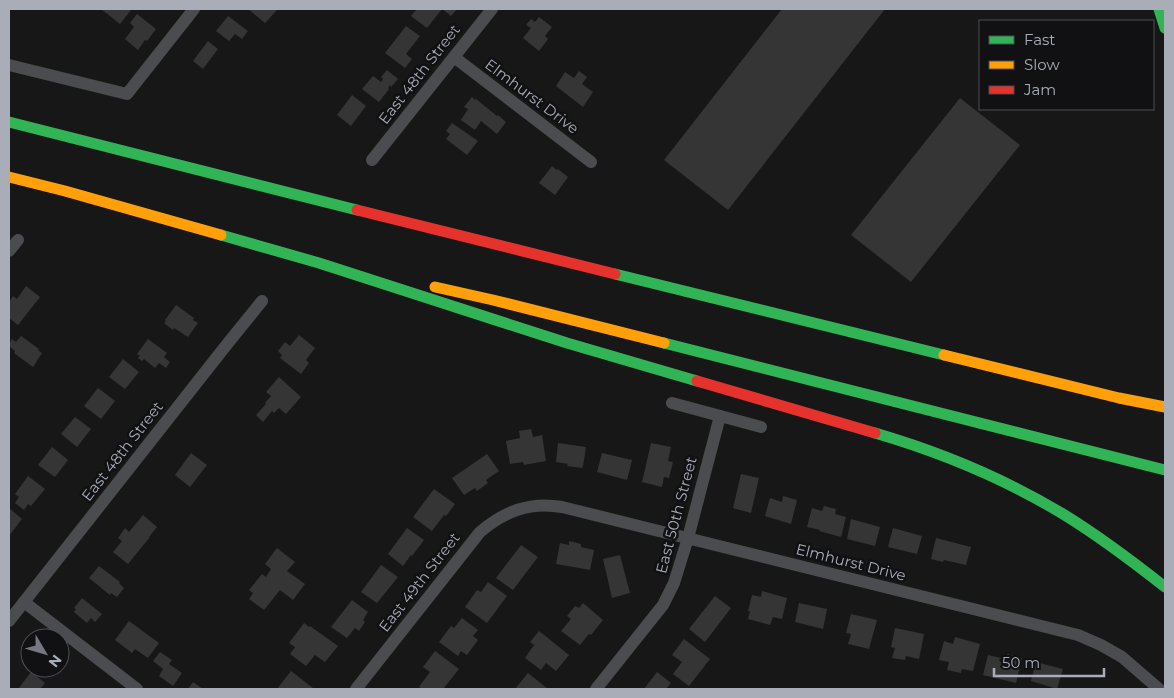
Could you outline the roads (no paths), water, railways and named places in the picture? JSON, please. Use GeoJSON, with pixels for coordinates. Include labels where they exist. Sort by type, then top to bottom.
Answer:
{"type":"FeatureCollection","features":[{"type":"Feature","properties":{"kind":"highway"},"geometry":{"type":"LineString","coordinates":[[1159,9],[1165,28]]}},
{"type":"Feature","properties":{"kind":"highway"},"geometry":{"type":"LineString","coordinates":[[9,122],[704,298],[1119,398],[1165,407]]}},
{"type":"Feature","properties":{"kind":"highway"},"geometry":{"type":"LineString","coordinates":[[9,177],[320,263],[567,343],[902,441],[999,480],[1070,519],[1114,548],[1165,587]]}},
{"type":"Feature","properties":{"kind":"highway"},"geometry":{"type":"LineString","coordinates":[[320,263],[494,300],[1165,470]]}},
{"type":"Feature","properties":{"kind":"highway"},"geometry":{"type":"LineString","coordinates":[[1119,398],[1165,413]]}},
{"type":"Feature","properties":{"kind":"street","name":"East 48th Street"},"geometry":{"type":"LineString","coordinates":[[372,160],[492,9]]}},
{"type":"Feature","properties":{"kind":"street"},"geometry":{"type":"LineString","coordinates":[[9,65],[127,94],[189,11]]}},
{"type":"Feature","properties":{"kind":"street","name":"Elmhurst Drive"},"geometry":{"type":"LineString","coordinates":[[454,57],[592,162]]}},
{"type":"Feature","properties":{"kind":"street"},"geometry":{"type":"LineString","coordinates":[[9,251],[18,240]]}},
{"type":"Feature","properties":{"kind":"street","name":"East 48th Street"},"geometry":{"type":"LineString","coordinates":[[9,621],[262,301]]}},
{"type":"Feature","properties":{"kind":"street"},"geometry":{"type":"LineString","coordinates":[[672,403],[761,427]]}},
{"type":"Feature","properties":{"kind":"street","name":"East 50th Street"},"geometry":{"type":"LineString","coordinates":[[596,689],[663,605],[674,583],[688,538],[720,416]]}},
{"type":"Feature","properties":{"kind":"street","name":"Elmhurst Drive"},"geometry":{"type":"LineString","coordinates":[[519,509],[536,505],[562,507],[1078,635],[1122,657],[1159,689]]}},
{"type":"Feature","properties":{"kind":"street","name":"East 49th Street"},"geometry":{"type":"LineString","coordinates":[[356,689],[480,532],[492,521],[519,509]]}},
{"type":"Feature","properties":{"kind":"street"},"geometry":{"type":"LineString","coordinates":[[24,602],[138,689]]}}]}
